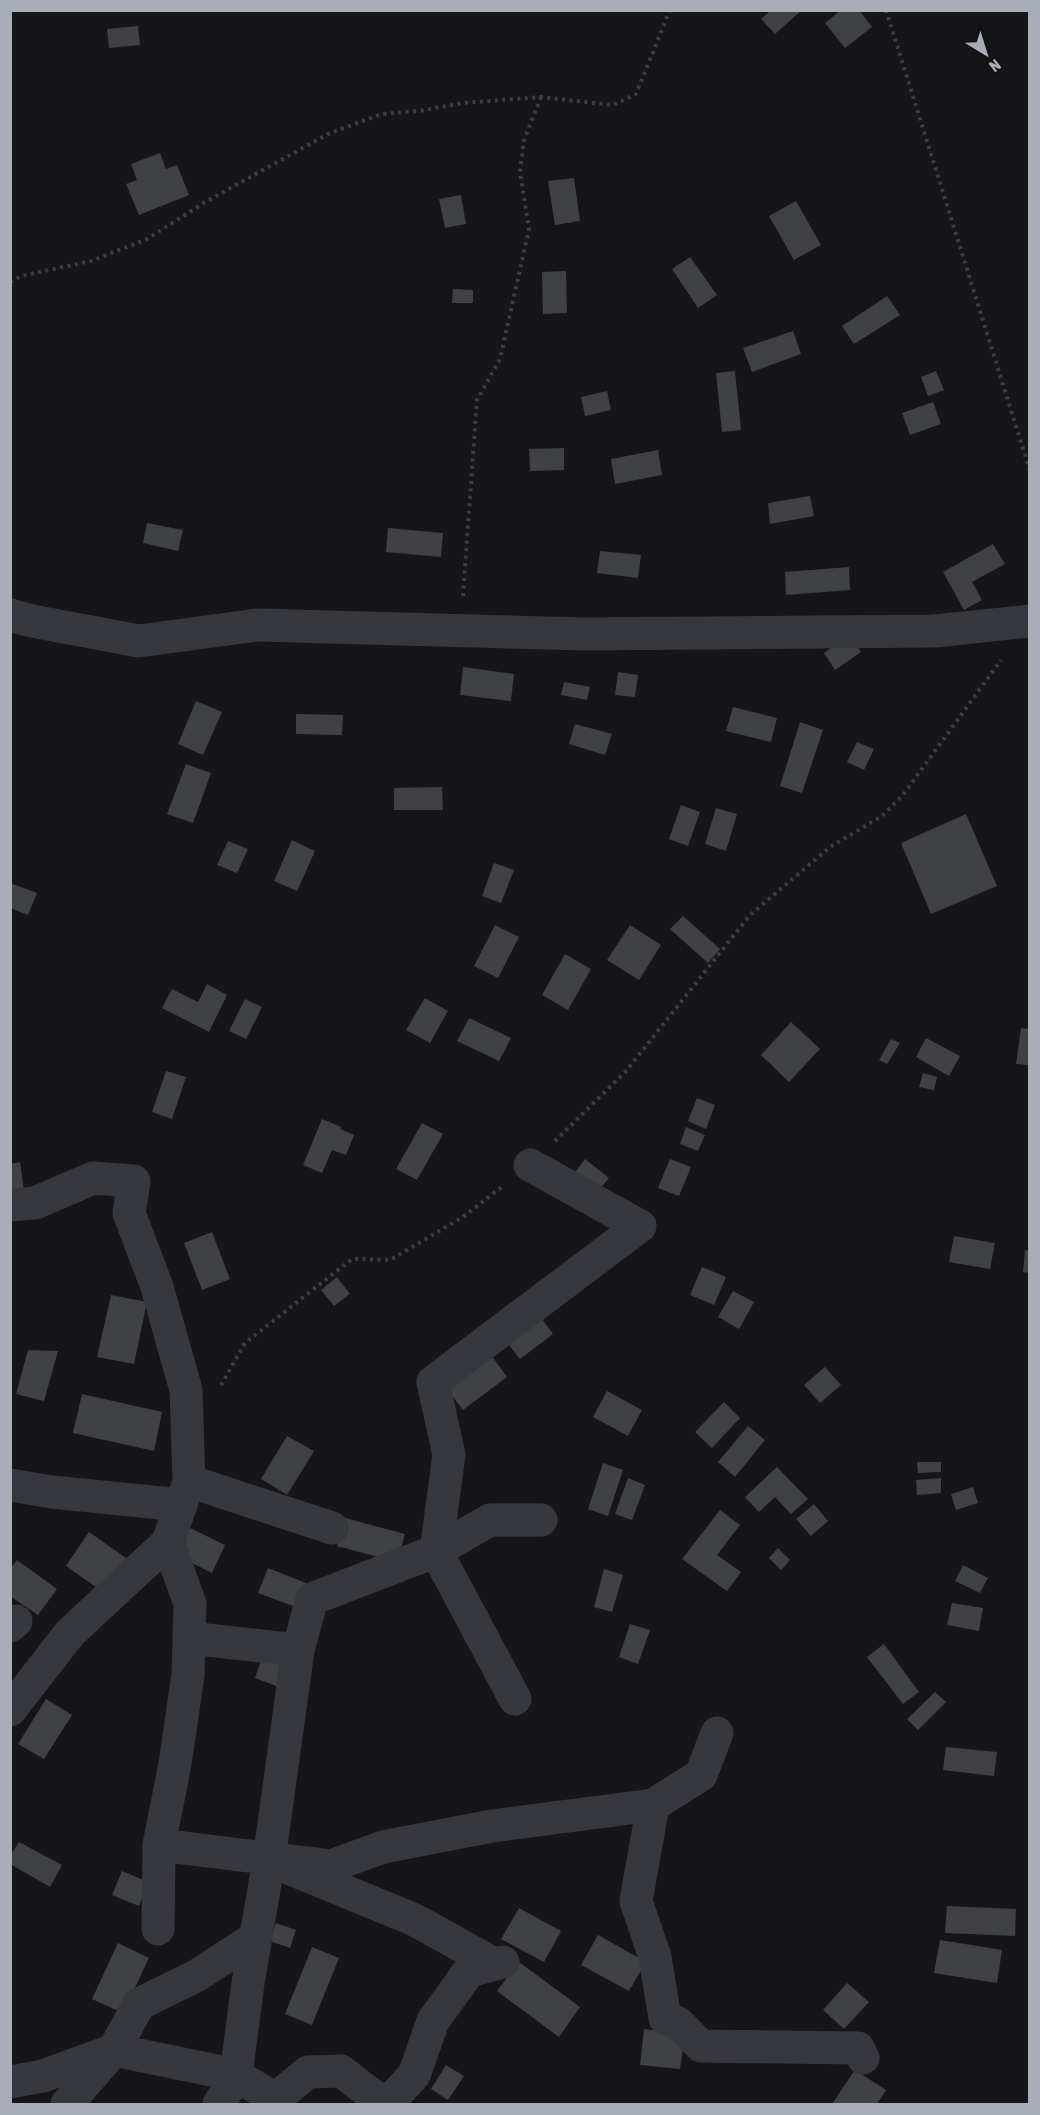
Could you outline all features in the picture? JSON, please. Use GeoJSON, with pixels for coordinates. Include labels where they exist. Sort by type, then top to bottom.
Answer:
{"type":"FeatureCollection","features":[{"type":"Feature","properties":{"kind":"street"},"geometry":{"type":"LineString","coordinates":[[10,615],[140,641],[257,625],[585,634],[935,631],[1029,621]]}},
{"type":"Feature","properties":{"kind":"street"},"geometry":{"type":"LineString","coordinates":[[515,1699],[436,1551],[449,1455],[433,1382],[640,1226],[530,1165]]}},
{"type":"Feature","properties":{"kind":"street"},"geometry":{"type":"LineString","coordinates":[[10,1205],[35,1203],[93,1178],[134,1181],[129,1213],[157,1287],[186,1390],[185,1493],[168,1542],[70,1633],[10,1710]]}},
{"type":"Feature","properties":{"kind":"street"},"geometry":{"type":"LineString","coordinates":[[10,1485],[52,1492],[185,1493],[332,1528]]}},
{"type":"Feature","properties":{"kind":"street"},"geometry":{"type":"LineString","coordinates":[[219,2104],[236,2075],[298,1650],[312,1599],[436,1551],[490,1520],[541,1520]]}},
{"type":"Feature","properties":{"kind":"street"},"geometry":{"type":"LineString","coordinates":[[158,1929],[159,1845],[175,1764],[188,1675],[190,1604],[168,1542]]}},
{"type":"Feature","properties":{"kind":"street"},"geometry":{"type":"LineString","coordinates":[[189,1638],[298,1650]]}},
{"type":"Feature","properties":{"kind":"street"},"geometry":{"type":"LineString","coordinates":[[159,1845],[331,1866],[382,1847],[492,1826],[653,1805],[701,1775],[717,1733]]}},
{"type":"Feature","properties":{"kind":"street"},"geometry":{"type":"LineString","coordinates":[[653,1805],[636,1901],[655,1957],[665,2018],[678,2023],[701,2046],[858,2048],[863,2058]]}},
{"type":"Feature","properties":{"kind":"street"},"geometry":{"type":"LineString","coordinates":[[10,2082],[43,2076],[114,2050],[236,2075],[275,2099],[308,2072],[340,2071],[386,2104],[414,2075],[433,2020],[469,1971],[498,1963],[415,1920],[268,1860]]}},
{"type":"Feature","properties":{"kind":"street"},"geometry":{"type":"LineString","coordinates":[[68,2104],[114,2050],[139,2004],[196,1976],[256,1937]]}},
{"type":"Feature","properties":{"kind":"path"},"geometry":{"type":"LineString","coordinates":[[10,282],[21,276],[91,261],[147,239],[207,201],[328,134],[382,114],[419,111],[463,103],[541,98],[613,105],[636,94],[670,10]]}},
{"type":"Feature","properties":{"kind":"path"},"geometry":{"type":"LineString","coordinates":[[886,10],[1029,471]]}},
{"type":"Feature","properties":{"kind":"path"},"geometry":{"type":"LineString","coordinates":[[461,630],[477,400],[500,360],[529,229],[520,172],[524,140],[541,98]]}},
{"type":"Feature","properties":{"kind":"path"},"geometry":{"type":"LineString","coordinates":[[219,1389],[245,1343],[351,1259],[390,1260],[463,1217],[530,1165],[627,1070],[750,915],[830,847],[882,816],[903,795],[992,669],[1007,652]]}},
{"type":"Feature","properties":{"kind":"building"},"geometry":{"type":"Polygon","coordinates":[[[771,10],[802,10],[775,34],[761,19],[771,10]]]}},
{"type":"Feature","properties":{"kind":"building"},"geometry":{"type":"Polygon","coordinates":[[[841,10],[859,10],[872,27],[845,48],[825,23],[841,10]]]}},
{"type":"Feature","properties":{"kind":"building"},"geometry":{"type":"Polygon","coordinates":[[[138,26],[140,45],[109,48],[107,29],[138,26]]]}},
{"type":"Feature","properties":{"kind":"building"},"geometry":{"type":"Polygon","coordinates":[[[160,153],[166,169],[177,165],[189,195],[139,215],[126,184],[137,180],[131,164],[160,153]]]}},
{"type":"Feature","properties":{"kind":"building"},"geometry":{"type":"Polygon","coordinates":[[[574,178],[580,221],[555,225],[548,181],[574,178]]]}},
{"type":"Feature","properties":{"kind":"building"},"geometry":{"type":"Polygon","coordinates":[[[461,195],[466,224],[445,228],[439,199],[461,195]]]}},
{"type":"Feature","properties":{"kind":"building"},"geometry":{"type":"Polygon","coordinates":[[[796,201],[821,245],[794,260],[769,216],[796,201]]]}},
{"type":"Feature","properties":{"kind":"building"},"geometry":{"type":"Polygon","coordinates":[[[690,257],[717,295],[698,308],[672,269],[690,257]]]}},
{"type":"Feature","properties":{"kind":"building"},"geometry":{"type":"Polygon","coordinates":[[[566,271],[567,313],[543,314],[542,272],[566,271]]]}},
{"type":"Feature","properties":{"kind":"building"},"geometry":{"type":"Polygon","coordinates":[[[453,289],[473,290],[473,303],[452,303],[453,289]]]}},
{"type":"Feature","properties":{"kind":"building"},"geometry":{"type":"Polygon","coordinates":[[[887,296],[900,315],[854,344],[842,326],[887,296]]]}},
{"type":"Feature","properties":{"kind":"building"},"geometry":{"type":"Polygon","coordinates":[[[793,331],[801,354],[752,372],[743,348],[793,331]]]}},
{"type":"Feature","properties":{"kind":"building"},"geometry":{"type":"Polygon","coordinates":[[[735,371],[741,430],[722,432],[716,373],[735,371]]]}},
{"type":"Feature","properties":{"kind":"building"},"geometry":{"type":"Polygon","coordinates":[[[936,371],[944,390],[928,396],[921,377],[936,371]]]}},
{"type":"Feature","properties":{"kind":"building"},"geometry":{"type":"Polygon","coordinates":[[[607,391],[611,410],[585,416],[581,397],[607,391]]]}},
{"type":"Feature","properties":{"kind":"building"},"geometry":{"type":"Polygon","coordinates":[[[933,402],[941,424],[910,435],[902,413],[933,402]]]}},
{"type":"Feature","properties":{"kind":"building"},"geometry":{"type":"Polygon","coordinates":[[[564,448],[564,470],[530,471],[529,449],[564,448]]]}},
{"type":"Feature","properties":{"kind":"building"},"geometry":{"type":"Polygon","coordinates":[[[658,450],[662,475],[615,484],[611,459],[658,450]]]}},
{"type":"Feature","properties":{"kind":"building"},"geometry":{"type":"Polygon","coordinates":[[[810,496],[814,516],[770,524],[768,503],[810,496]]]}},
{"type":"Feature","properties":{"kind":"building"},"geometry":{"type":"Polygon","coordinates":[[[147,523],[183,530],[178,551],[143,543],[147,523]]]}},
{"type":"Feature","properties":{"kind":"building"},"geometry":{"type":"Polygon","coordinates":[[[388,528],[443,533],[441,557],[386,552],[388,528]]]}},
{"type":"Feature","properties":{"kind":"building"},"geometry":{"type":"Polygon","coordinates":[[[993,544],[1005,564],[972,582],[982,600],[964,610],[943,572],[993,544]]]}},
{"type":"Feature","properties":{"kind":"building"},"geometry":{"type":"Polygon","coordinates":[[[600,551],[641,555],[638,578],[597,573],[600,551]]]}},
{"type":"Feature","properties":{"kind":"building"},"geometry":{"type":"Polygon","coordinates":[[[849,567],[850,590],[786,595],[785,572],[849,567]]]}},
{"type":"Feature","properties":{"kind":"building"},"geometry":{"type":"Polygon","coordinates":[[[850,635],[861,652],[835,670],[824,653],[850,635]]]}},
{"type":"Feature","properties":{"kind":"building"},"geometry":{"type":"Polygon","coordinates":[[[463,667],[514,674],[511,701],[460,695],[463,667]]]}},
{"type":"Feature","properties":{"kind":"building"},"geometry":{"type":"Polygon","coordinates":[[[618,672],[638,675],[635,697],[615,695],[618,672]]]}},
{"type":"Feature","properties":{"kind":"building"},"geometry":{"type":"Polygon","coordinates":[[[564,682],[590,687],[587,700],[561,695],[564,682]]]}},
{"type":"Feature","properties":{"kind":"building"},"geometry":{"type":"Polygon","coordinates":[[[196,701],[222,712],[203,755],[178,744],[196,701]]]}},
{"type":"Feature","properties":{"kind":"building"},"geometry":{"type":"Polygon","coordinates":[[[733,707],[777,718],[771,742],[726,731],[733,707]]]}},
{"type":"Feature","properties":{"kind":"building"},"geometry":{"type":"Polygon","coordinates":[[[296,714],[343,715],[342,735],[296,734],[296,714]]]}},
{"type":"Feature","properties":{"kind":"building"},"geometry":{"type":"Polygon","coordinates":[[[800,722],[823,730],[802,793],[780,786],[800,722]]]}},
{"type":"Feature","properties":{"kind":"building"},"geometry":{"type":"Polygon","coordinates":[[[575,724],[612,734],[605,755],[569,744],[575,724]]]}},
{"type":"Feature","properties":{"kind":"building"},"geometry":{"type":"Polygon","coordinates":[[[857,742],[874,749],[864,770],[847,762],[857,742]]]}},
{"type":"Feature","properties":{"kind":"building"},"geometry":{"type":"Polygon","coordinates":[[[186,764],[211,773],[193,823],[167,814],[186,764]]]}},
{"type":"Feature","properties":{"kind":"building"},"geometry":{"type":"Polygon","coordinates":[[[442,787],[443,810],[394,810],[394,788],[442,787]]]}},
{"type":"Feature","properties":{"kind":"building"},"geometry":{"type":"Polygon","coordinates":[[[681,805],[700,812],[688,846],[669,839],[681,805]]]}},
{"type":"Feature","properties":{"kind":"building"},"geometry":{"type":"Polygon","coordinates":[[[716,808],[737,814],[726,851],[705,844],[716,808]]]}},
{"type":"Feature","properties":{"kind":"building"},"geometry":{"type":"Polygon","coordinates":[[[966,814],[997,886],[931,914],[901,843],[966,814]]]}},
{"type":"Feature","properties":{"kind":"building"},"geometry":{"type":"Polygon","coordinates":[[[292,840],[315,851],[297,891],[274,881],[292,840]]]}},
{"type":"Feature","properties":{"kind":"building"},"geometry":{"type":"Polygon","coordinates":[[[228,841],[248,849],[237,873],[217,865],[228,841]]]}},
{"type":"Feature","properties":{"kind":"building"},"geometry":{"type":"Polygon","coordinates":[[[494,863],[514,870],[501,903],[482,896],[494,863]]]}},
{"type":"Feature","properties":{"kind":"building"},"geometry":{"type":"Polygon","coordinates":[[[10,883],[37,893],[28,915],[10,908],[10,883]]]}},
{"type":"Feature","properties":{"kind":"building"},"geometry":{"type":"Polygon","coordinates":[[[683,916],[720,949],[708,963],[670,929],[683,916]]]}},
{"type":"Feature","properties":{"kind":"building"},"geometry":{"type":"Polygon","coordinates":[[[495,925],[519,937],[498,978],[474,966],[495,925]]]}},
{"type":"Feature","properties":{"kind":"building"},"geometry":{"type":"Polygon","coordinates":[[[630,925],[661,945],[639,980],[607,960],[630,925]]]}},
{"type":"Feature","properties":{"kind":"building"},"geometry":{"type":"Polygon","coordinates":[[[565,954],[591,969],[568,1010],[542,995],[565,954]]]}},
{"type":"Feature","properties":{"kind":"building"},"geometry":{"type":"Polygon","coordinates":[[[207,984],[227,995],[209,1032],[162,1008],[172,989],[198,1002],[207,984]]]}},
{"type":"Feature","properties":{"kind":"building"},"geometry":{"type":"Polygon","coordinates":[[[425,998],[448,1011],[430,1043],[406,1030],[425,998]]]}},
{"type":"Feature","properties":{"kind":"building"},"geometry":{"type":"Polygon","coordinates":[[[245,999],[262,1007],[246,1039],[229,1031],[245,999]]]}},
{"type":"Feature","properties":{"kind":"building"},"geometry":{"type":"Polygon","coordinates":[[[469,1018],[511,1038],[499,1061],[457,1041],[469,1018]]]}},
{"type":"Feature","properties":{"kind":"building"},"geometry":{"type":"Polygon","coordinates":[[[791,1022],[820,1049],[789,1082],[761,1055],[791,1022]]]}},
{"type":"Feature","properties":{"kind":"building"},"geometry":{"type":"Polygon","coordinates":[[[1021,1028],[1030,1029],[1030,1065],[1016,1064],[1021,1028]]]}},
{"type":"Feature","properties":{"kind":"building"},"geometry":{"type":"Polygon","coordinates":[[[926,1038],[960,1056],[949,1076],[916,1057],[926,1038]]]}},
{"type":"Feature","properties":{"kind":"building"},"geometry":{"type":"Polygon","coordinates":[[[891,1039],[900,1043],[887,1064],[879,1060],[891,1039]]]}},
{"type":"Feature","properties":{"kind":"building"},"geometry":{"type":"Polygon","coordinates":[[[166,1071],[186,1077],[172,1119],[152,1112],[166,1071]]]}},
{"type":"Feature","properties":{"kind":"building"},"geometry":{"type":"Polygon","coordinates":[[[923,1073],[937,1077],[934,1090],[919,1087],[923,1073]]]}},
{"type":"Feature","properties":{"kind":"building"},"geometry":{"type":"Polygon","coordinates":[[[697,1098],[715,1105],[706,1129],[688,1121],[697,1098]]]}},
{"type":"Feature","properties":{"kind":"building"},"geometry":{"type":"Polygon","coordinates":[[[322,1119],[354,1135],[346,1155],[332,1150],[322,1173],[303,1165],[322,1119]]]}},
{"type":"Feature","properties":{"kind":"building"},"geometry":{"type":"Polygon","coordinates":[[[422,1123],[443,1134],[417,1180],[396,1169],[422,1123]]]}},
{"type":"Feature","properties":{"kind":"building"},"geometry":{"type":"Polygon","coordinates":[[[686,1127],[705,1135],[698,1151],[680,1144],[686,1127]]]}},
{"type":"Feature","properties":{"kind":"building"},"geometry":{"type":"Polygon","coordinates":[[[585,1159],[609,1178],[598,1191],[575,1172],[585,1159]]]}},
{"type":"Feature","properties":{"kind":"building"},"geometry":{"type":"Polygon","coordinates":[[[670,1159],[691,1167],[679,1196],[658,1188],[670,1159]]]}},
{"type":"Feature","properties":{"kind":"building"},"geometry":{"type":"Polygon","coordinates":[[[20,1162],[25,1197],[10,1199],[10,1164],[20,1162]]]}},
{"type":"Feature","properties":{"kind":"building"},"geometry":{"type":"Polygon","coordinates":[[[212,1232],[230,1279],[202,1290],[184,1243],[212,1232]]]}},
{"type":"Feature","properties":{"kind":"building"},"geometry":{"type":"Polygon","coordinates":[[[954,1236],[995,1243],[990,1269],[949,1262],[954,1236]]]}},
{"type":"Feature","properties":{"kind":"building"},"geometry":{"type":"Polygon","coordinates":[[[1025,1250],[1030,1251],[1030,1273],[1023,1272],[1025,1250]]]}},
{"type":"Feature","properties":{"kind":"building"},"geometry":{"type":"Polygon","coordinates":[[[702,1267],[726,1277],[714,1305],[690,1295],[702,1267]]]}},
{"type":"Feature","properties":{"kind":"building"},"geometry":{"type":"Polygon","coordinates":[[[337,1277],[350,1294],[334,1306],[321,1290],[337,1277]]]}},
{"type":"Feature","properties":{"kind":"building"},"geometry":{"type":"Polygon","coordinates":[[[733,1291],[754,1302],[739,1329],[718,1317],[733,1291]]]}},
{"type":"Feature","properties":{"kind":"building"},"geometry":{"type":"Polygon","coordinates":[[[111,1295],[147,1302],[134,1364],[97,1357],[111,1295]]]}},
{"type":"Feature","properties":{"kind":"building"},"geometry":{"type":"Polygon","coordinates":[[[539,1315],[553,1334],[520,1359],[505,1340],[539,1315]]]}},
{"type":"Feature","properties":{"kind":"building"},"geometry":{"type":"Polygon","coordinates":[[[28,1350],[58,1351],[44,1401],[16,1394],[28,1350]]]}},
{"type":"Feature","properties":{"kind":"building"},"geometry":{"type":"Polygon","coordinates":[[[491,1355],[507,1377],[463,1410],[446,1388],[491,1355]]]}},
{"type":"Feature","properties":{"kind":"building"},"geometry":{"type":"Polygon","coordinates":[[[825,1367],[841,1385],[820,1403],[804,1385],[825,1367]]]}},
{"type":"Feature","properties":{"kind":"building"},"geometry":{"type":"Polygon","coordinates":[[[607,1391],[642,1410],[628,1436],[593,1417],[607,1391]]]}},
{"type":"Feature","properties":{"kind":"building"},"geometry":{"type":"Polygon","coordinates":[[[82,1394],[162,1412],[154,1451],[73,1433],[82,1394]]]}},
{"type":"Feature","properties":{"kind":"building"},"geometry":{"type":"Polygon","coordinates":[[[724,1402],[740,1418],[712,1448],[695,1432],[724,1402]]]}},
{"type":"Feature","properties":{"kind":"building"},"geometry":{"type":"Polygon","coordinates":[[[748,1426],[765,1440],[735,1477],[718,1462],[748,1426]]]}},
{"type":"Feature","properties":{"kind":"building"},"geometry":{"type":"Polygon","coordinates":[[[287,1436],[314,1451],[287,1495],[261,1479],[287,1436]]]}},
{"type":"Feature","properties":{"kind":"building"},"geometry":{"type":"Polygon","coordinates":[[[917,1462],[941,1462],[941,1472],[918,1473],[917,1462]]]}},
{"type":"Feature","properties":{"kind":"building"},"geometry":{"type":"Polygon","coordinates":[[[603,1463],[623,1470],[608,1516],[588,1509],[603,1463]]]}},
{"type":"Feature","properties":{"kind":"building"},"geometry":{"type":"Polygon","coordinates":[[[777,1467],[808,1499],[791,1514],[775,1497],[759,1512],[745,1497],[777,1467]]]}},
{"type":"Feature","properties":{"kind":"building"},"geometry":{"type":"Polygon","coordinates":[[[628,1478],[645,1485],[632,1520],[615,1514],[628,1478]]]}},
{"type":"Feature","properties":{"kind":"building"},"geometry":{"type":"Polygon","coordinates":[[[941,1478],[941,1493],[917,1495],[916,1480],[941,1478]]]}},
{"type":"Feature","properties":{"kind":"building"},"geometry":{"type":"Polygon","coordinates":[[[973,1487],[978,1503],[956,1510],[951,1494],[973,1487]]]}},
{"type":"Feature","properties":{"kind":"building"},"geometry":{"type":"Polygon","coordinates":[[[814,1504],[828,1521],[811,1536],[796,1519],[814,1504]]]}},
{"type":"Feature","properties":{"kind":"building"},"geometry":{"type":"Polygon","coordinates":[[[720,1510],[740,1525],[717,1555],[741,1572],[727,1591],[682,1559],[720,1510]]]}},
{"type":"Feature","properties":{"kind":"building"},"geometry":{"type":"Polygon","coordinates":[[[345,1518],[405,1534],[397,1562],[337,1546],[345,1518]]]}},
{"type":"Feature","properties":{"kind":"building"},"geometry":{"type":"Polygon","coordinates":[[[190,1528],[225,1545],[212,1573],[176,1555],[190,1528]]]}},
{"type":"Feature","properties":{"kind":"building"},"geometry":{"type":"Polygon","coordinates":[[[89,1532],[129,1560],[106,1594],[66,1566],[89,1532]]]}},
{"type":"Feature","properties":{"kind":"building"},"geometry":{"type":"Polygon","coordinates":[[[778,1548],[790,1560],[781,1570],[769,1558],[778,1548]]]}},
{"type":"Feature","properties":{"kind":"building"},"geometry":{"type":"Polygon","coordinates":[[[17,1560],[57,1589],[38,1615],[10,1596],[10,1569],[17,1560]]]}},
{"type":"Feature","properties":{"kind":"building"},"geometry":{"type":"Polygon","coordinates":[[[963,1565],[988,1578],[980,1593],[955,1581],[963,1565]]]}},
{"type":"Feature","properties":{"kind":"building"},"geometry":{"type":"Polygon","coordinates":[[[268,1568],[306,1583],[296,1607],[258,1593],[268,1568]]]}},
{"type":"Feature","properties":{"kind":"building"},"geometry":{"type":"Polygon","coordinates":[[[604,1569],[623,1575],[612,1612],[594,1607],[604,1569]]]}},
{"type":"Feature","properties":{"kind":"building"},"geometry":{"type":"Polygon","coordinates":[[[952,1603],[983,1608],[979,1631],[947,1625],[952,1603]]]}},
{"type":"Feature","properties":{"kind":"building"},"geometry":{"type":"Polygon","coordinates":[[[630,1624],[650,1630],[638,1664],[619,1657],[630,1624]]]}},
{"type":"Feature","properties":{"kind":"building"},"geometry":{"type":"Polygon","coordinates":[[[884,1644],[919,1692],[903,1704],[867,1657],[884,1644]]]}},
{"type":"Feature","properties":{"kind":"building"},"geometry":{"type":"Polygon","coordinates":[[[264,1652],[289,1661],[279,1687],[255,1678],[264,1652]]]}},
{"type":"Feature","properties":{"kind":"building"},"geometry":{"type":"Polygon","coordinates":[[[935,1692],[946,1702],[918,1730],[907,1719],[935,1692]]]}},
{"type":"Feature","properties":{"kind":"building"},"geometry":{"type":"Polygon","coordinates":[[[46,1699],[72,1715],[44,1759],[18,1744],[46,1699]]]}},
{"type":"Feature","properties":{"kind":"building"},"geometry":{"type":"Polygon","coordinates":[[[946,1747],[997,1752],[994,1776],[943,1770],[946,1747]]]}},
{"type":"Feature","properties":{"kind":"building"},"geometry":{"type":"Polygon","coordinates":[[[19,1842],[62,1865],[50,1887],[10,1864],[10,1856],[19,1842]]]}},
{"type":"Feature","properties":{"kind":"building"},"geometry":{"type":"Polygon","coordinates":[[[122,1871],[148,1882],[139,1906],[112,1895],[122,1871]]]}},
{"type":"Feature","properties":{"kind":"building"},"geometry":{"type":"Polygon","coordinates":[[[947,1906],[1016,1909],[1015,1936],[945,1933],[947,1906]]]}},
{"type":"Feature","properties":{"kind":"building"},"geometry":{"type":"Polygon","coordinates":[[[519,1908],[561,1931],[544,1962],[501,1939],[519,1908]]]}},
{"type":"Feature","properties":{"kind":"building"},"geometry":{"type":"Polygon","coordinates":[[[276,1923],[296,1930],[290,1948],[270,1941],[276,1923]]]}},
{"type":"Feature","properties":{"kind":"building"},"geometry":{"type":"Polygon","coordinates":[[[598,1935],[646,1962],[629,1991],[581,1965],[598,1935]]]}},
{"type":"Feature","properties":{"kind":"building"},"geometry":{"type":"Polygon","coordinates":[[[940,1940],[1002,1950],[997,1983],[934,1973],[940,1940]]]}},
{"type":"Feature","properties":{"kind":"building"},"geometry":{"type":"Polygon","coordinates":[[[118,1943],[149,1958],[123,2013],[92,1999],[118,1943]]]}},
{"type":"Feature","properties":{"kind":"building"},"geometry":{"type":"Polygon","coordinates":[[[312,1947],[339,1958],[312,2025],[285,2014],[312,1947]]]}},
{"type":"Feature","properties":{"kind":"building"},"geometry":{"type":"Polygon","coordinates":[[[519,1962],[580,2007],[559,2037],[497,1991],[519,1962]]]}},
{"type":"Feature","properties":{"kind":"building"},"geometry":{"type":"Polygon","coordinates":[[[847,1983],[869,2002],[844,2029],[823,2010],[847,1983]]]}},
{"type":"Feature","properties":{"kind":"building"},"geometry":{"type":"Polygon","coordinates":[[[644,2029],[685,2034],[680,2069],[640,2065],[644,2029]]]}},
{"type":"Feature","properties":{"kind":"building"},"geometry":{"type":"Polygon","coordinates":[[[446,2065],[464,2076],[448,2100],[431,2089],[446,2065]]]}},
{"type":"Feature","properties":{"kind":"building"},"geometry":{"type":"Polygon","coordinates":[[[855,2070],[886,2090],[877,2104],[832,2104],[855,2070]]]}}]}
